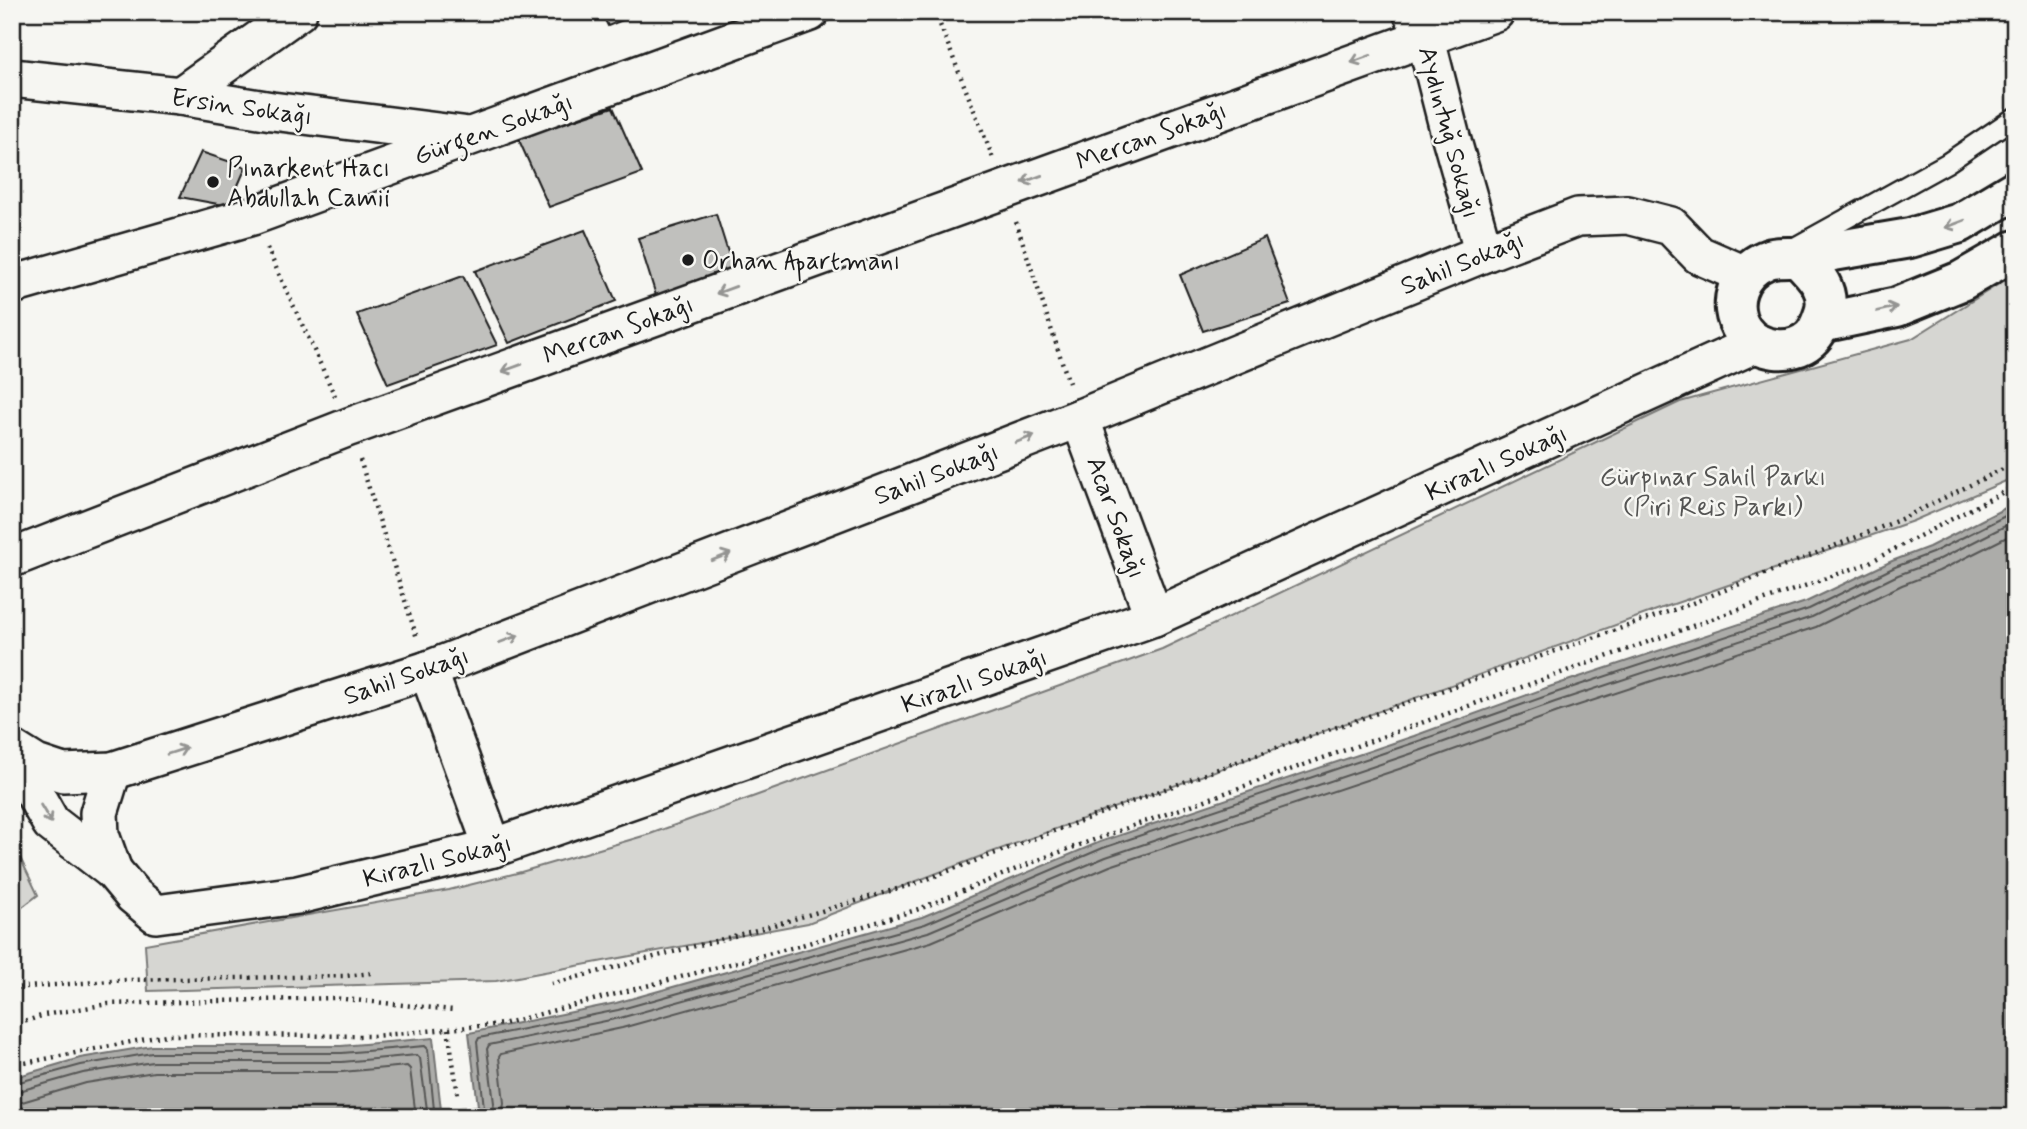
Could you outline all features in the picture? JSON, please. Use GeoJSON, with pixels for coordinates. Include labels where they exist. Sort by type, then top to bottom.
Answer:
{"type":"FeatureCollection","features":[{"type":"Feature","properties":{"kind":"street"},"geometry":{"type":"LineString","coordinates":[[180,96],[298,12]]}},
{"type":"Feature","properties":{"kind":"street","name":"Gürgen Sokağı"},"geometry":{"type":"LineString","coordinates":[[12,285],[252,216],[810,12]]}},
{"type":"Feature","properties":{"kind":"street","name":"Mercan Sokağı"},"geometry":{"type":"LineString","coordinates":[[12,558],[362,422],[1418,24],[1495,12]]}},
{"type":"Feature","properties":{"kind":"street","name":"Aydıntuğ Sokağı"},"geometry":{"type":"LineString","coordinates":[[1418,24],[1484,253]]}},
{"type":"Feature","properties":{"kind":"street","name":"Ersin Sokağı"},"geometry":{"type":"LineString","coordinates":[[12,78],[180,96],[272,111],[471,136]]}},
{"type":"Feature","properties":{"kind":"street"},"geometry":{"type":"LineString","coordinates":[[1792,257],[1817,276],[1825,291],[1826,310],[1821,323],[1808,340],[1792,348],[1774,349],[1757,343],[1743,332],[1736,315],[1735,297],[1740,280],[1752,267],[1768,259],[1910,238],[1960,223],[2015,190]]}},
{"type":"Feature","properties":{"kind":"street","name":"Sahil Sokağı"},"geometry":{"type":"LineString","coordinates":[[12,749],[36,764],[63,773],[112,771],[428,670],[1080,418],[1578,217],[1628,215],[1671,226],[1699,255],[1745,275]]}},
{"type":"Feature","properties":{"kind":"street"},"geometry":{"type":"LineString","coordinates":[[1821,323],[1897,307],[1961,281],[2015,250]]}},
{"type":"Feature","properties":{"kind":"street","name":"Kirazlı Sokağı"},"geometry":{"type":"LineString","coordinates":[[113,871],[133,895],[156,914],[298,895],[493,848],[1154,617],[1757,343]]}},
{"type":"Feature","properties":{"kind":"street","name":"Acar Sokağı"},"geometry":{"type":"LineString","coordinates":[[1080,418],[1154,617]]}},
{"type":"Feature","properties":{"kind":"street"},"geometry":{"type":"LineString","coordinates":[[428,670],[493,848]]}},
{"type":"Feature","properties":{"kind":"street"},"geometry":{"type":"LineString","coordinates":[[12,754],[51,823],[113,871]]}},
{"type":"Feature","properties":{"kind":"street"},"geometry":{"type":"LineString","coordinates":[[112,771],[99,813],[100,835],[113,871]]}},
{"type":"Feature","properties":{"kind":"lane"},"geometry":{"type":"LineString","coordinates":[[1792,257],[1800,243],[1947,163],[2015,117]]}},
{"type":"Feature","properties":{"kind":"path"},"geometry":{"type":"LineString","coordinates":[[551,984],[753,931],[914,884],[1242,760],[1685,607],[1899,520],[2015,463]]}},
{"type":"Feature","properties":{"kind":"path"},"geometry":{"type":"LineString","coordinates":[[12,1067],[166,1035],[373,1037],[502,1024],[789,948],[919,909],[1059,852],[1866,564],[2015,486]]}},
{"type":"Feature","properties":{"kind":"path"},"geometry":{"type":"LineString","coordinates":[[12,988],[126,981],[346,976],[371,973]]}},
{"type":"Feature","properties":{"kind":"path"},"geometry":{"type":"LineString","coordinates":[[12,1026],[44,1015],[108,1004],[334,998],[453,1010]]}},
{"type":"Feature","properties":{"kind":"path"},"geometry":{"type":"LineString","coordinates":[[448,1029],[458,1096]]}},
{"type":"Feature","properties":{"kind":"green space","name":"Gürpınar Sahil Parkı (Piri Reis Parkı)"},"geometry":{"type":"Polygon","coordinates":[[[2015,274],[2015,477],[1913,521],[1665,607],[984,855],[808,923],[496,981],[148,991],[145,944],[449,890],[650,834],[1162,649],[1680,402],[1911,339],[2015,274]]]}},
{"type":"Feature","properties":{"kind":"green space"},"geometry":{"type":"Polygon","coordinates":[[[12,841],[38,895],[12,915],[12,841]]]}},
{"type":"Feature","properties":{"kind":"water"},"geometry":{"type":"Polygon","coordinates":[[[2015,503],[2015,1117],[12,1117],[12,1078],[80,1058],[152,1046],[341,1046],[433,1038],[441,1110],[478,1106],[469,1033],[616,1003],[922,917],[1100,842],[1414,736],[1549,687],[1806,602],[1892,561],[1929,547],[2015,503]]]}},
{"type":"Feature","properties":{"kind":"building"},"geometry":{"type":"Polygon","coordinates":[[[601,12],[642,12],[608,26],[601,12]]]}},
{"type":"Feature","properties":{"kind":"building"},"geometry":{"type":"Polygon","coordinates":[[[613,107],[642,173],[549,207],[518,138],[613,107]]]}},
{"type":"Feature","properties":{"kind":"building","name":"Pınarkent Hacı Abdullah Camii"},"geometry":{"type":"Polygon","coordinates":[[[201,152],[246,167],[229,206],[180,197],[201,152]]]}},
{"type":"Feature","properties":{"kind":"building","name":"Orhan Apartmanı"},"geometry":{"type":"Polygon","coordinates":[[[716,214],[737,281],[659,305],[638,238],[716,214]]]}},
{"type":"Feature","properties":{"kind":"building"},"geometry":{"type":"Polygon","coordinates":[[[585,230],[616,301],[509,343],[475,271],[585,230]]]}},
{"type":"Feature","properties":{"kind":"building"},"geometry":{"type":"Polygon","coordinates":[[[1265,238],[1290,304],[1203,331],[1180,275],[1265,238]]]}},
{"type":"Feature","properties":{"kind":"building"},"geometry":{"type":"Polygon","coordinates":[[[463,276],[497,345],[388,384],[357,314],[463,276]]]}},
{"type":"Feature","properties":{"kind":"place","name":"Pınarkent Hacı Abdullah Camii"},"geometry":{"type":"Point","coordinates":[213,182]}},
{"type":"Feature","properties":{"kind":"place","name":"Orhan Apartmanı"},"geometry":{"type":"Point","coordinates":[688,260]}}]}
